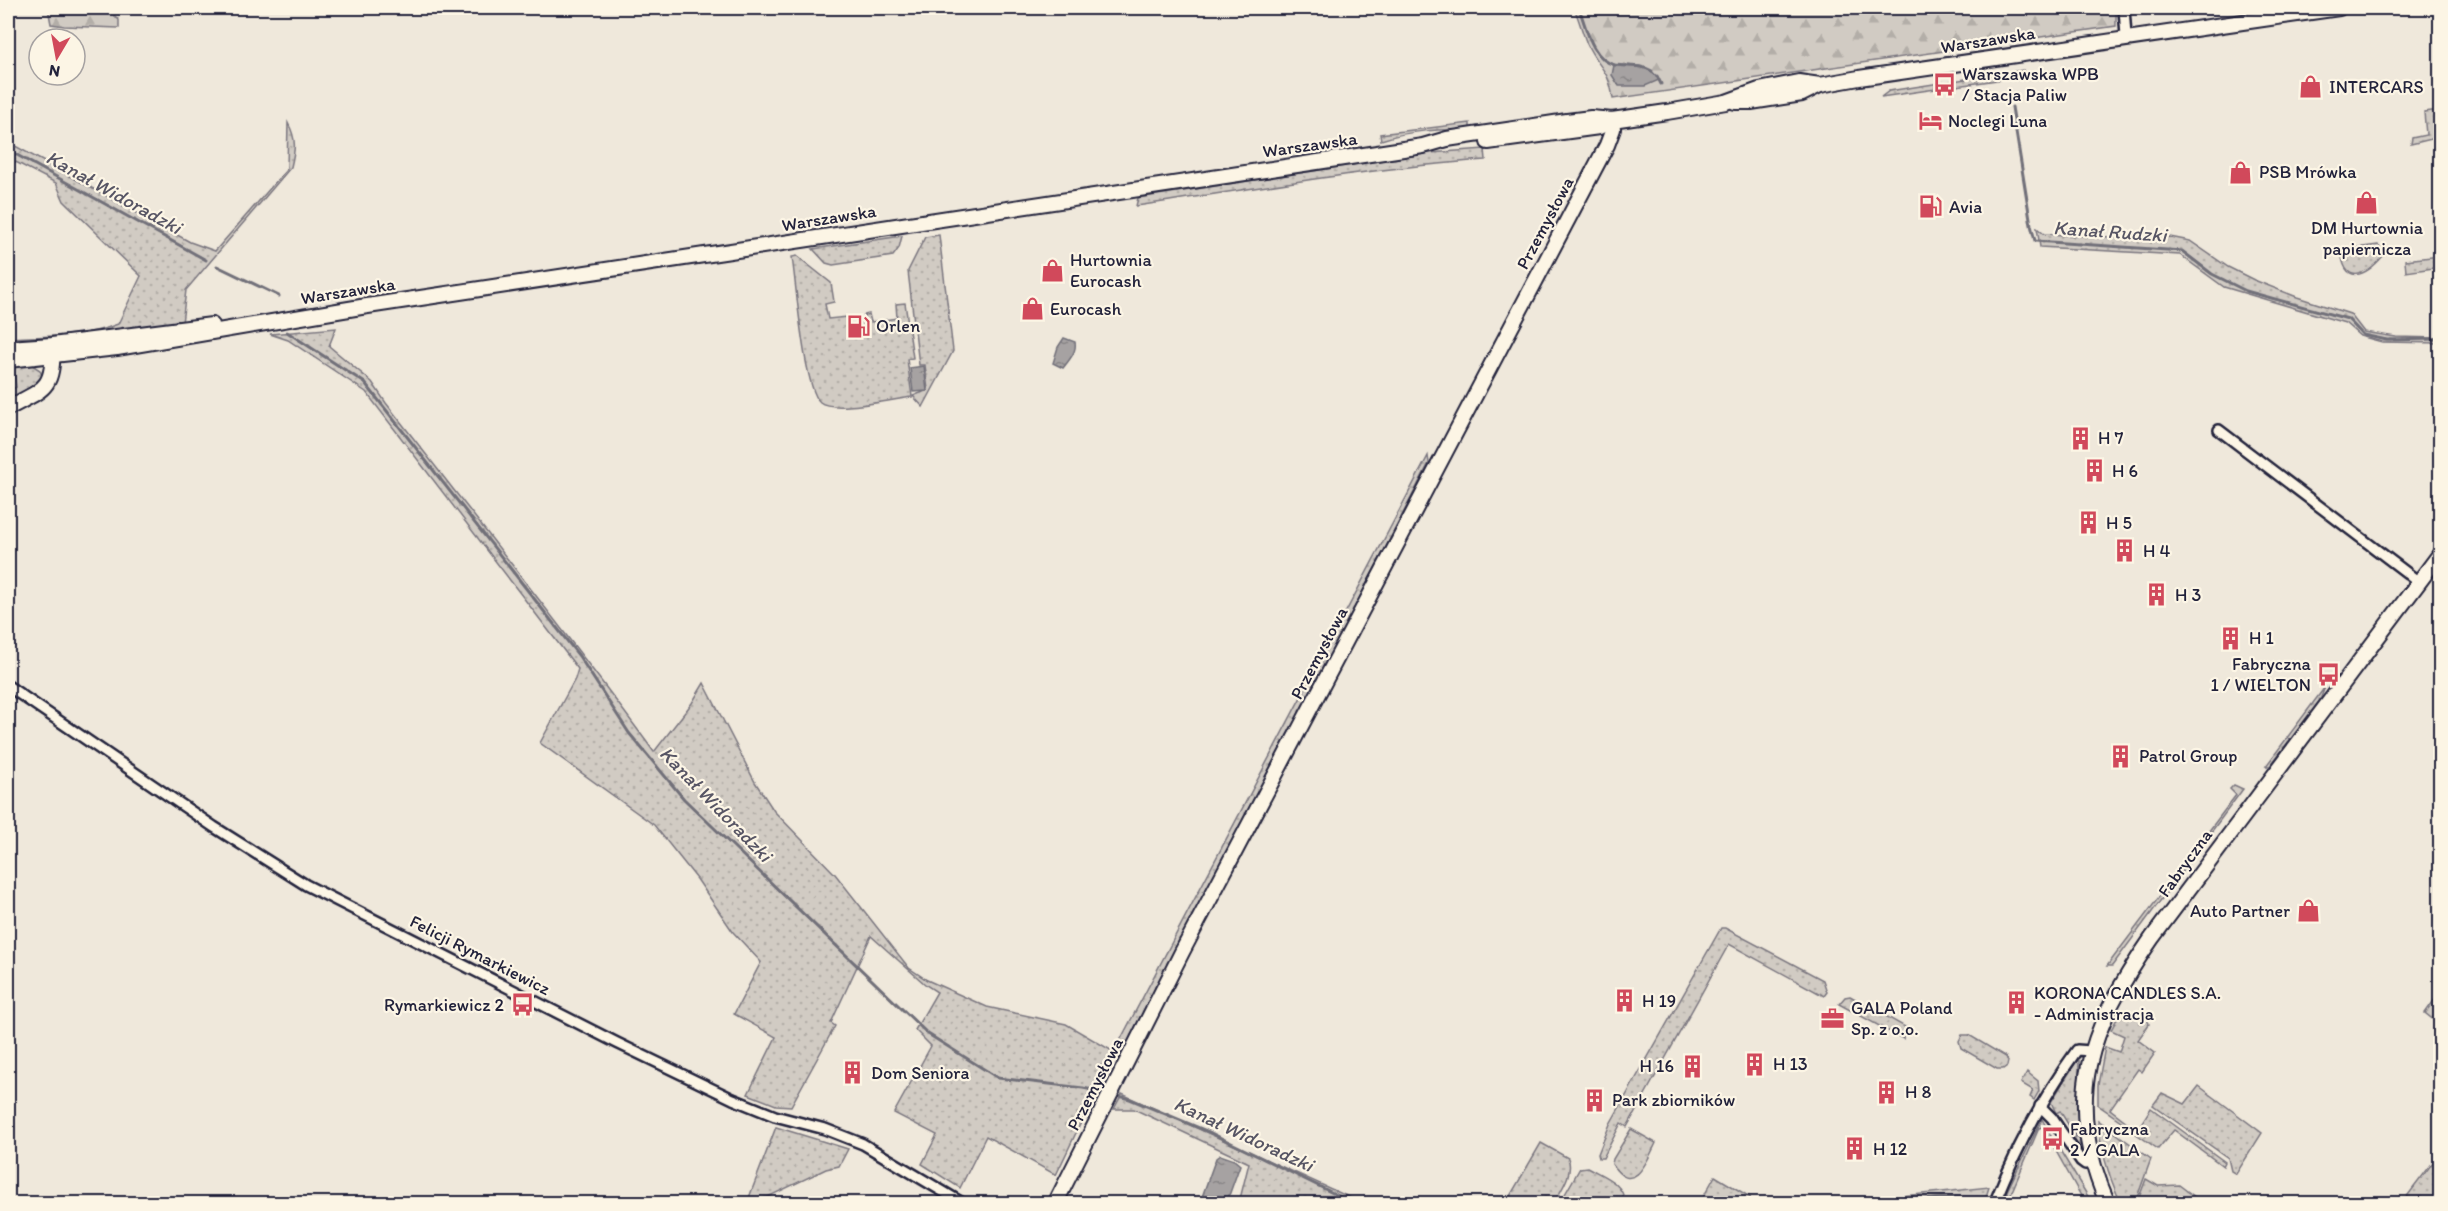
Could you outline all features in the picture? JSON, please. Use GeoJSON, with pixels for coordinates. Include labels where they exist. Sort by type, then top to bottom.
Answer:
{"type":"FeatureCollection","features":[{"type":"Feature","properties":{"kind":"main road","name":"Warszawska"},"geometry":{"type":"LineString","coordinates":[[8,360],[185,327],[241,326],[1423,146],[1447,139],[1567,121],[1591,118],[1612,120],[1726,102],[1751,102],[1802,94],[1820,85],[2339,8]]}},
{"type":"Feature","properties":{"kind":"main road","name":"Przemysłowa"},"geometry":{"type":"LineString","coordinates":[[1055,1203],[1182,952],[1607,145],[1613,129],[1612,120]]}},
{"type":"Feature","properties":{"kind":"main road","name":"Warszawska"},"geometry":{"type":"LineString","coordinates":[[8,348],[53,351]]}},
{"type":"Feature","properties":{"kind":"main road"},"geometry":{"type":"LineString","coordinates":[[8,408],[46,386],[52,373],[53,351]]}},
{"type":"Feature","properties":{"kind":"main road","name":"Fabryczna"},"geometry":{"type":"LineString","coordinates":[[2108,1203],[2092,1161],[2085,1105],[2086,1077],[2091,1051],[2103,1019],[2134,965],[2440,554]]}},
{"type":"Feature","properties":{"kind":"street"},"geometry":{"type":"LineString","coordinates":[[2124,8],[2126,38]]}},
{"type":"Feature","properties":{"kind":"street"},"geometry":{"type":"LineString","coordinates":[[2218,430],[2419,582]]}},
{"type":"Feature","properties":{"kind":"street","name":"Felicji Rymarkiewicz"},"geometry":{"type":"LineString","coordinates":[[8,686],[214,827],[306,885],[733,1099],[775,1116],[825,1129],[863,1144],[964,1203]]}},
{"type":"Feature","properties":{"kind":"street"},"geometry":{"type":"LineString","coordinates":[[1994,1203],[2016,1152],[2040,1106],[2077,1050],[2091,1051]]}},
{"type":"Feature","properties":{"kind":"street"},"geometry":{"type":"LineString","coordinates":[[2040,1106],[2052,1118],[2081,1161],[2085,1164],[2092,1161]]}},
{"type":"Feature","properties":{"kind":"green space"},"geometry":{"type":"Polygon","coordinates":[[[48,8],[107,8],[119,20],[119,28],[51,24],[48,8]]]}},
{"type":"Feature","properties":{"kind":"green space"},"geometry":{"type":"Polygon","coordinates":[[[1574,8],[2116,10],[2116,26],[1613,99],[1606,74],[1587,44],[1574,8]]]}},
{"type":"Feature","properties":{"kind":"green space"},"geometry":{"type":"Polygon","coordinates":[[[2023,70],[2024,74],[1997,80],[1881,97],[1889,91],[2023,70]]]}},
{"type":"Feature","properties":{"kind":"green space"},"geometry":{"type":"Polygon","coordinates":[[[2440,110],[2440,137],[2411,144],[2412,138],[2426,135],[2424,112],[2440,110]]]}},
{"type":"Feature","properties":{"kind":"green space"},"geometry":{"type":"Polygon","coordinates":[[[288,123],[294,145],[291,167],[186,290],[182,323],[82,333],[118,324],[141,276],[64,201],[56,183],[8,158],[8,142],[190,242],[215,251],[287,169],[288,123]]]}},
{"type":"Feature","properties":{"kind":"green space"},"geometry":{"type":"Polygon","coordinates":[[[1470,123],[1470,130],[1425,131],[1381,140],[1380,134],[1470,123]]]}},
{"type":"Feature","properties":{"kind":"green space"},"geometry":{"type":"Polygon","coordinates":[[[1485,149],[1486,160],[1354,174],[1136,206],[1138,198],[1429,153],[1485,149]]]}},
{"type":"Feature","properties":{"kind":"green space"},"geometry":{"type":"Polygon","coordinates":[[[2037,228],[2044,234],[2133,238],[2170,237],[2190,241],[2228,267],[2254,280],[2350,314],[2364,332],[2396,337],[2440,338],[2440,343],[2382,342],[2360,336],[2345,323],[2224,287],[2180,255],[2040,247],[2037,228]]]}},
{"type":"Feature","properties":{"kind":"green space"},"geometry":{"type":"Polygon","coordinates":[[[939,235],[953,351],[923,407],[913,396],[928,390],[925,365],[919,365],[908,271],[925,237],[939,235]]]}},
{"type":"Feature","properties":{"kind":"green space"},"geometry":{"type":"Polygon","coordinates":[[[902,236],[899,248],[893,256],[833,265],[826,263],[813,249],[902,236]]]}},
{"type":"Feature","properties":{"kind":"green space"},"geometry":{"type":"Polygon","coordinates":[[[2378,245],[2383,249],[2383,256],[2369,269],[2356,274],[2346,269],[2341,250],[2378,245]]]}},
{"type":"Feature","properties":{"kind":"green space"},"geometry":{"type":"Polygon","coordinates":[[[797,256],[831,283],[834,302],[825,304],[828,319],[847,317],[849,328],[859,326],[859,321],[864,320],[864,315],[869,314],[871,322],[897,318],[896,304],[905,303],[913,358],[907,359],[912,397],[850,406],[827,405],[820,402],[814,393],[809,377],[801,334],[792,257],[797,256]]]}},
{"type":"Feature","properties":{"kind":"green space"},"geometry":{"type":"Polygon","coordinates":[[[2440,256],[2440,267],[2406,272],[2405,260],[2440,256]]]}},
{"type":"Feature","properties":{"kind":"green space"},"geometry":{"type":"Polygon","coordinates":[[[336,328],[329,346],[372,382],[654,752],[692,703],[704,683],[755,782],[774,811],[835,874],[909,968],[927,980],[987,1007],[1066,1024],[1114,1052],[1428,456],[1429,463],[1121,1061],[1114,1053],[1056,1175],[986,1136],[960,1188],[922,1164],[937,1135],[894,1113],[931,1046],[915,1030],[937,992],[871,936],[831,1023],[835,1026],[791,1106],[776,1105],[748,1094],[776,1037],[734,1014],[761,962],[733,932],[697,879],[654,825],[540,743],[575,679],[578,669],[366,392],[288,340],[270,334],[336,328]]]}},
{"type":"Feature","properties":{"kind":"green space"},"geometry":{"type":"Polygon","coordinates":[[[58,336],[8,341],[8,338],[58,336]]]}},
{"type":"Feature","properties":{"kind":"green space"},"geometry":{"type":"Polygon","coordinates":[[[29,363],[40,370],[42,376],[40,381],[8,401],[8,392],[16,387],[14,373],[8,372],[8,364],[29,363]]]}},
{"type":"Feature","properties":{"kind":"green space"},"geometry":{"type":"Polygon","coordinates":[[[2325,687],[2320,700],[2270,766],[2266,766],[2325,687]]]}},
{"type":"Feature","properties":{"kind":"green space"},"geometry":{"type":"Polygon","coordinates":[[[2234,785],[2243,789],[2112,966],[2107,966],[2236,795],[2230,789],[2234,785]]]}},
{"type":"Feature","properties":{"kind":"green space"},"geometry":{"type":"Polygon","coordinates":[[[1721,928],[1725,928],[1823,980],[1827,992],[1824,996],[1729,944],[1627,1127],[1621,1123],[1603,1158],[1599,1158],[1598,1154],[1610,1124],[1721,928]]]}},
{"type":"Feature","properties":{"kind":"green space"},"geometry":{"type":"Polygon","coordinates":[[[2440,992],[2440,1025],[2425,1013],[2440,992]]]}},
{"type":"Feature","properties":{"kind":"green space"},"geometry":{"type":"Polygon","coordinates":[[[1850,996],[1907,1028],[1903,1039],[1839,1004],[1845,997],[1850,996]]]}},
{"type":"Feature","properties":{"kind":"green space"},"geometry":{"type":"Polygon","coordinates":[[[2146,1014],[2149,1024],[2138,1040],[2155,1053],[2142,1072],[2138,1069],[2110,1109],[2132,1126],[2131,1128],[2098,1105],[2098,1085],[2105,1047],[2119,1052],[2124,1036],[2111,1030],[2119,1015],[2139,1018],[2146,1014]]]}},
{"type":"Feature","properties":{"kind":"green space"},"geometry":{"type":"Polygon","coordinates":[[[1962,1035],[1969,1035],[2006,1057],[2007,1066],[1997,1069],[1961,1048],[1959,1041],[1962,1035]]]}},
{"type":"Feature","properties":{"kind":"green space"},"geometry":{"type":"Polygon","coordinates":[[[2079,1060],[2079,1146],[2073,1140],[2076,1137],[2060,1111],[2056,1113],[2051,1102],[2079,1060]]]}},
{"type":"Feature","properties":{"kind":"green space"},"geometry":{"type":"Polygon","coordinates":[[[2027,1072],[2038,1081],[2039,1091],[2034,1100],[2030,1097],[2033,1090],[2021,1083],[2027,1072]]]}},
{"type":"Feature","properties":{"kind":"green space"},"geometry":{"type":"Polygon","coordinates":[[[2199,1086],[2262,1133],[2236,1174],[2231,1171],[2228,1158],[2153,1105],[2162,1093],[2185,1104],[2199,1086]]]}},
{"type":"Feature","properties":{"kind":"green space"},"geometry":{"type":"Polygon","coordinates":[[[1122,1094],[1362,1203],[1239,1203],[1249,1163],[1134,1109],[1114,1109],[1122,1094]]]}},
{"type":"Feature","properties":{"kind":"green space"},"geometry":{"type":"Polygon","coordinates":[[[2151,1108],[2225,1162],[2223,1166],[2174,1130],[2158,1149],[2135,1133],[2151,1108]]]}},
{"type":"Feature","properties":{"kind":"green space"},"geometry":{"type":"Polygon","coordinates":[[[2042,1119],[2051,1136],[2048,1138],[2042,1127],[2039,1128],[2007,1203],[2001,1203],[2005,1201],[2008,1193],[2006,1193],[2042,1119]]]}},
{"type":"Feature","properties":{"kind":"green space"},"geometry":{"type":"Polygon","coordinates":[[[2098,1120],[2151,1159],[2135,1203],[2121,1203],[2106,1163],[2098,1120]]]}},
{"type":"Feature","properties":{"kind":"green space"},"geometry":{"type":"Polygon","coordinates":[[[776,1127],[848,1149],[839,1166],[826,1169],[755,1203],[747,1203],[776,1127]]]}},
{"type":"Feature","properties":{"kind":"green space"},"geometry":{"type":"Polygon","coordinates":[[[1631,1129],[1656,1143],[1644,1167],[1633,1177],[1626,1177],[1612,1164],[1631,1129]]]}},
{"type":"Feature","properties":{"kind":"green space"},"geometry":{"type":"Polygon","coordinates":[[[2055,1142],[2092,1203],[2085,1203],[2052,1144],[2055,1142]]]}},
{"type":"Feature","properties":{"kind":"green space"},"geometry":{"type":"Polygon","coordinates":[[[1541,1143],[1568,1158],[1569,1170],[1566,1181],[1554,1203],[1506,1203],[1541,1143]]]}},
{"type":"Feature","properties":{"kind":"green space"},"geometry":{"type":"Polygon","coordinates":[[[2440,1153],[2440,1203],[2402,1203],[2440,1153]]]}},
{"type":"Feature","properties":{"kind":"green space"},"geometry":{"type":"Polygon","coordinates":[[[1587,1167],[1617,1185],[1625,1203],[1560,1203],[1580,1168],[1587,1167]]]}},
{"type":"Feature","properties":{"kind":"green space"},"geometry":{"type":"Polygon","coordinates":[[[1715,1176],[1750,1197],[1751,1203],[1700,1203],[1715,1176]]]}},
{"type":"Feature","properties":{"kind":"green space"},"geometry":{"type":"Polygon","coordinates":[[[2146,1179],[2158,1186],[2179,1185],[2203,1203],[2137,1203],[2146,1179]]]}},
{"type":"Feature","properties":{"kind":"green space"},"geometry":{"type":"Polygon","coordinates":[[[1989,1187],[1986,1197],[1979,1203],[1887,1204],[1903,1196],[1989,1187]]]}},
{"type":"Feature","properties":{"kind":"water"},"geometry":{"type":"Polygon","coordinates":[[[1614,65],[1645,68],[1659,80],[1645,86],[1619,86],[1612,75],[1614,65]]]}},
{"type":"Feature","properties":{"kind":"water"},"geometry":{"type":"Polygon","coordinates":[[[1064,338],[1075,342],[1075,349],[1063,368],[1053,363],[1058,347],[1064,338]]]}},
{"type":"Feature","properties":{"kind":"water"},"geometry":{"type":"Polygon","coordinates":[[[924,366],[927,391],[913,392],[910,368],[924,366]]]}},
{"type":"Feature","properties":{"kind":"water"},"geometry":{"type":"Polygon","coordinates":[[[1220,1155],[1240,1165],[1227,1201],[1213,1203],[1202,1197],[1216,1158],[1220,1155]]]}},
{"type":"Feature","properties":{"kind":"waterway","name":"Kanał Rudzki"},"geometry":{"type":"LineString","coordinates":[[1579,8],[1591,42],[1601,57],[1615,65],[1652,71]]}},
{"type":"Feature","properties":{"kind":"waterway","name":"Kanał Rudzki"},"geometry":{"type":"LineString","coordinates":[[1657,76],[1661,84]]}},
{"type":"Feature","properties":{"kind":"waterway","name":"Kanał Rudzki"},"geometry":{"type":"LineString","coordinates":[[2012,107],[2035,241],[2182,251],[2212,274],[2246,291],[2348,319],[2363,335],[2387,340],[2440,339]]}},
{"type":"Feature","properties":{"kind":"waterway","name":"Kanał Widoradzki"},"geometry":{"type":"LineString","coordinates":[[8,150],[206,260]]}},
{"type":"Feature","properties":{"kind":"waterway","name":"Kanał Widoradzki"},"geometry":{"type":"LineString","coordinates":[[217,266],[279,296]]}},
{"type":"Feature","properties":{"kind":"waterway","name":"Kanał Widoradzki"},"geometry":{"type":"LineString","coordinates":[[287,332],[365,383],[579,656],[629,733],[684,799],[928,1034],[998,1078],[1102,1092]]}},
{"type":"Feature","properties":{"kind":"waterway","name":"Kanał Widoradzki"},"geometry":{"type":"LineString","coordinates":[[1118,1096],[1211,1133],[1355,1204]]}},
{"type":"Feature","properties":{"kind":"waterway","name":"Kanał Widoradzki"},"geometry":{"type":"LineString","coordinates":[[1884,1204],[1941,1198],[1986,1199]]}},
{"type":"Feature","properties":{"kind":"place","name":"Warszawska WPB / Stacja Paliw"},"geometry":{"type":"Point","coordinates":[1944,84]}},
{"type":"Feature","properties":{"kind":"place","name":"INTERCARS"},"geometry":{"type":"Point","coordinates":[2311,87]}},
{"type":"Feature","properties":{"kind":"place","name":"Noclegi Luna"},"geometry":{"type":"Point","coordinates":[1930,121]}},
{"type":"Feature","properties":{"kind":"place","name":"PSB Mrówka"},"geometry":{"type":"Point","coordinates":[2241,172]}},
{"type":"Feature","properties":{"kind":"place","name":"DM Hurtownia papiernicza"},"geometry":{"type":"Point","coordinates":[2367,202]}},
{"type":"Feature","properties":{"kind":"place","name":"Avia"},"geometry":{"type":"Point","coordinates":[1931,207]}},
{"type":"Feature","properties":{"kind":"place","name":"Hurtownia Eurocash"},"geometry":{"type":"Point","coordinates":[1052,270]}},
{"type":"Feature","properties":{"kind":"place","name":"Eurocash"},"geometry":{"type":"Point","coordinates":[1032,309]}},
{"type":"Feature","properties":{"kind":"place","name":"Orlen"},"geometry":{"type":"Point","coordinates":[858,326]}},
{"type":"Feature","properties":{"kind":"place","name":"H 7"},"geometry":{"type":"Point","coordinates":[2080,438]}},
{"type":"Feature","properties":{"kind":"place","name":"H 6"},"geometry":{"type":"Point","coordinates":[2094,471]}},
{"type":"Feature","properties":{"kind":"place","name":"H 5"},"geometry":{"type":"Point","coordinates":[2088,523]}},
{"type":"Feature","properties":{"kind":"place","name":"H 4"},"geometry":{"type":"Point","coordinates":[2125,551]}},
{"type":"Feature","properties":{"kind":"place","name":"H 3"},"geometry":{"type":"Point","coordinates":[2157,595]}},
{"type":"Feature","properties":{"kind":"place","name":"H 1"},"geometry":{"type":"Point","coordinates":[2231,638]}},
{"type":"Feature","properties":{"kind":"place","name":"Fabryczna 1 / WIELTON"},"geometry":{"type":"Point","coordinates":[2329,674]}},
{"type":"Feature","properties":{"kind":"place","name":"Patrol Group"},"geometry":{"type":"Point","coordinates":[2121,756]}},
{"type":"Feature","properties":{"kind":"place","name":"Auto Partner"},"geometry":{"type":"Point","coordinates":[2308,911]}},
{"type":"Feature","properties":{"kind":"place","name":"H 19"},"geometry":{"type":"Point","coordinates":[1624,1001]}},
{"type":"Feature","properties":{"kind":"place","name":"KORONA CANDLES S.A. - Administracja"},"geometry":{"type":"Point","coordinates":[2016,1003]}},
{"type":"Feature","properties":{"kind":"place","name":"Rymarkiewicz 2"},"geometry":{"type":"Point","coordinates":[522,1005]}},
{"type":"Feature","properties":{"kind":"place","name":"GALA Poland Sp. z o.o."},"geometry":{"type":"Point","coordinates":[1833,1018]}},
{"type":"Feature","properties":{"kind":"place","name":"H 13"},"geometry":{"type":"Point","coordinates":[1755,1064]}},
{"type":"Feature","properties":{"kind":"place","name":"H 16"},"geometry":{"type":"Point","coordinates":[1692,1066]}},
{"type":"Feature","properties":{"kind":"place","name":"Dom Seniora"},"geometry":{"type":"Point","coordinates":[853,1073]}},
{"type":"Feature","properties":{"kind":"place","name":"H 8"},"geometry":{"type":"Point","coordinates":[1887,1092]}},
{"type":"Feature","properties":{"kind":"place","name":"Park zbiorników"},"geometry":{"type":"Point","coordinates":[1594,1100]}},
{"type":"Feature","properties":{"kind":"place","name":"Fabryczna 2 / GALA"},"geometry":{"type":"Point","coordinates":[2052,1139]}},
{"type":"Feature","properties":{"kind":"place","name":"H 12"},"geometry":{"type":"Point","coordinates":[1855,1149]}}]}
